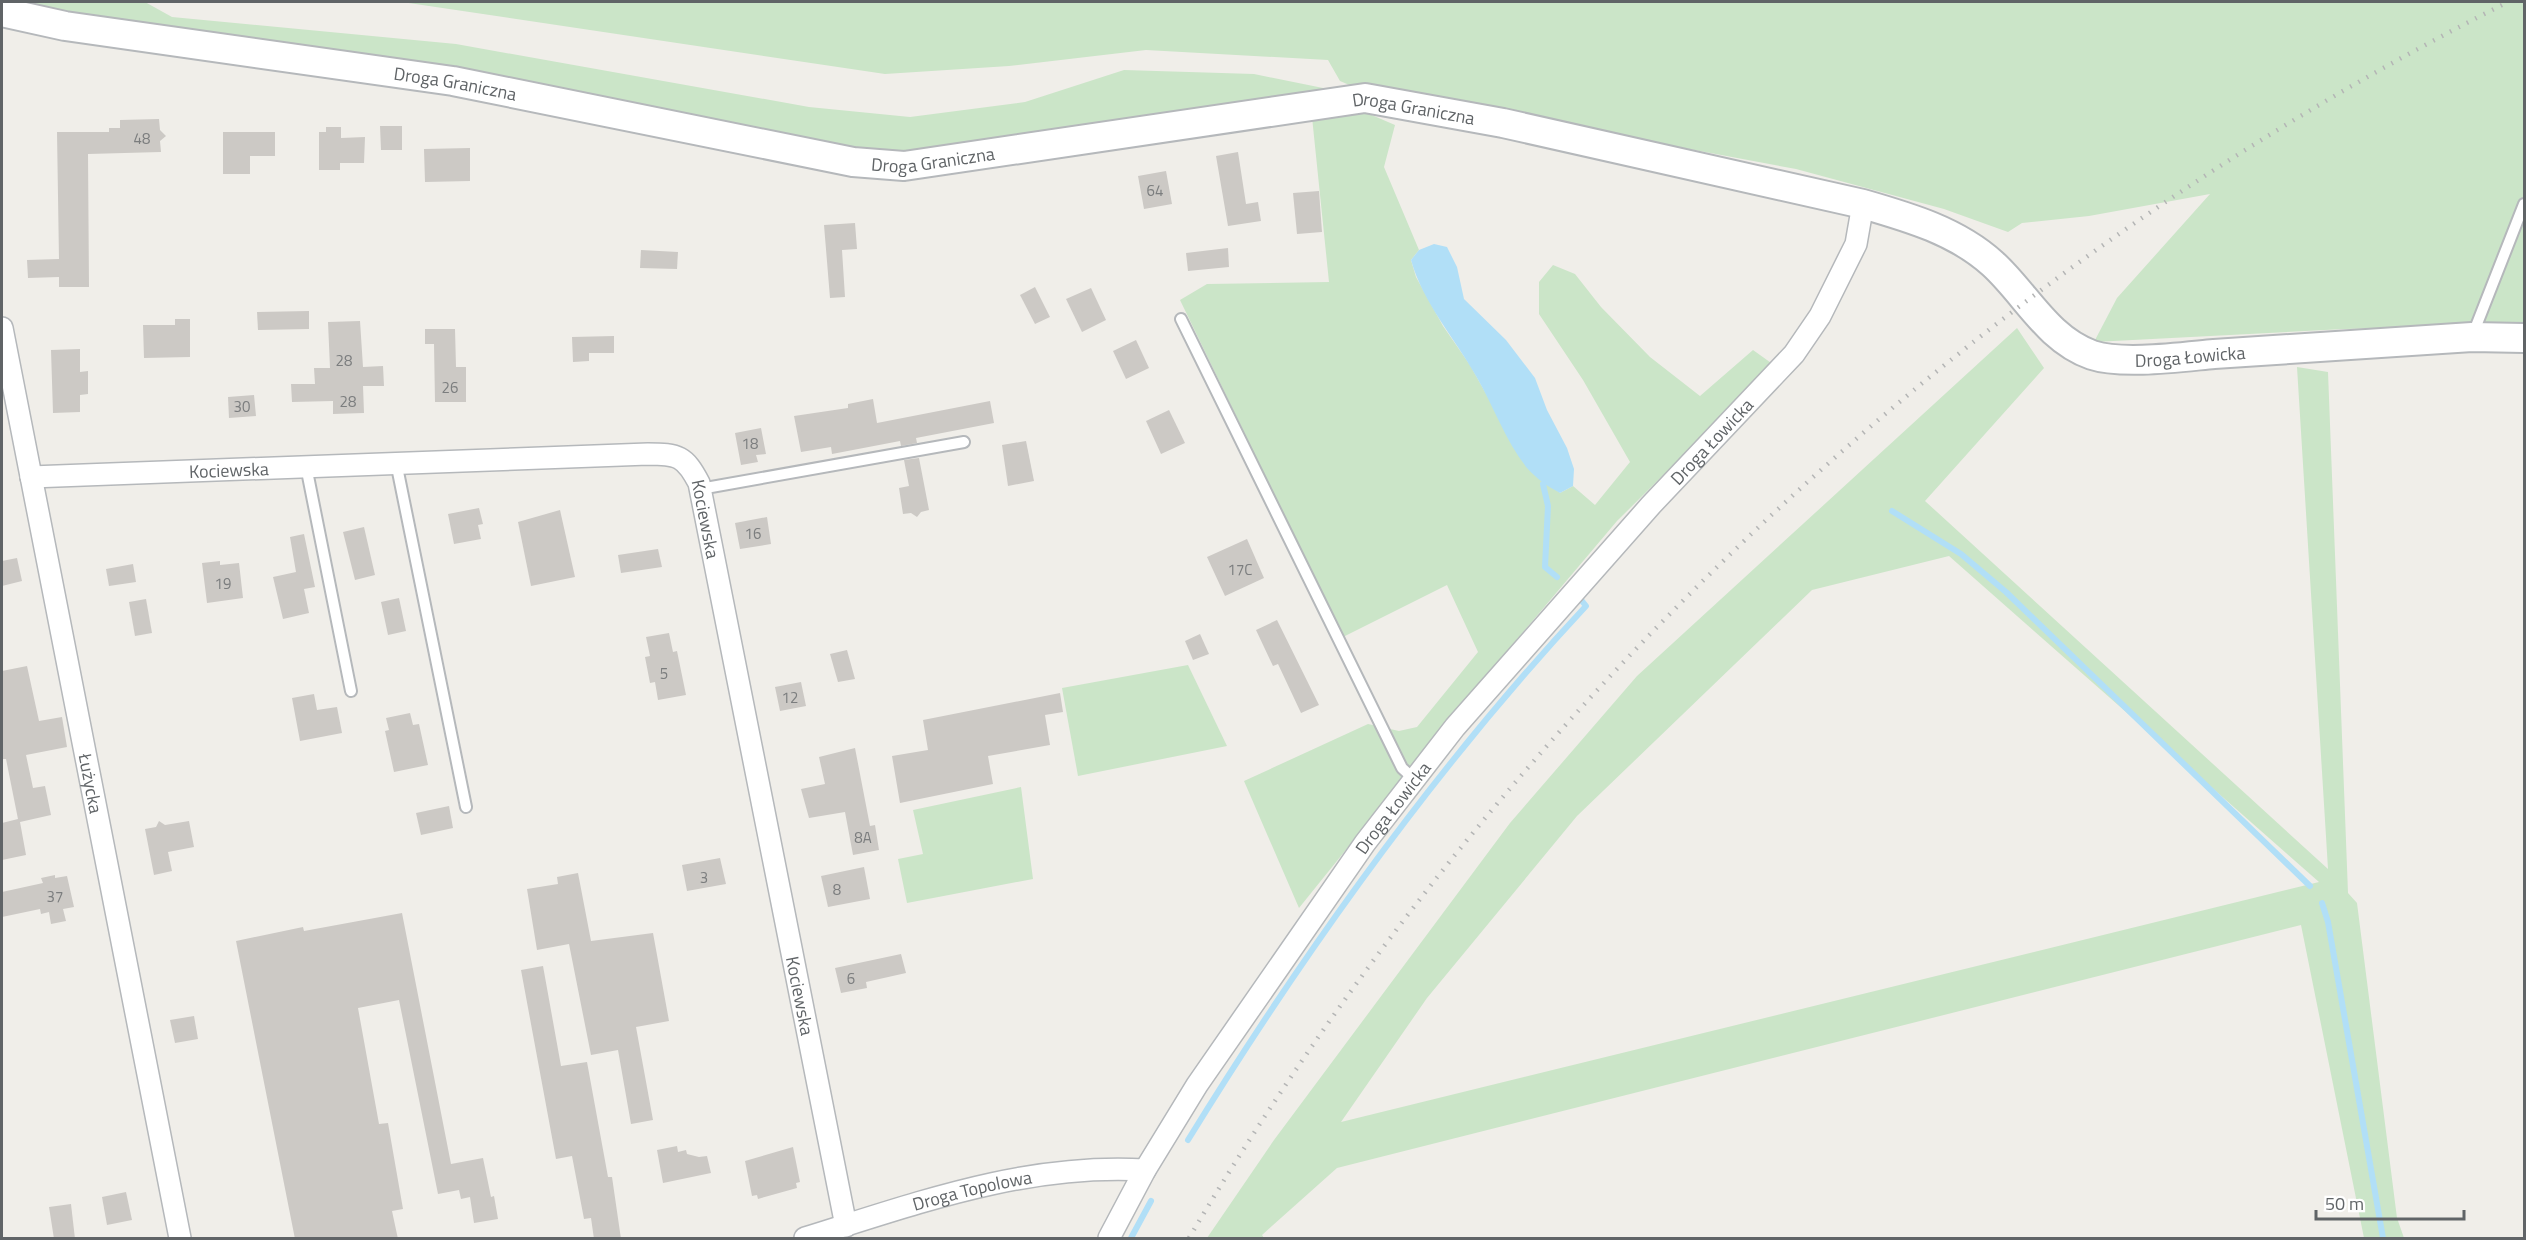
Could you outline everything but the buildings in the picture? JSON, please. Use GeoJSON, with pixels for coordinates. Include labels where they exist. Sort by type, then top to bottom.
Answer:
{"type":"FeatureCollection","features":[{"type":"Feature","properties":{"kind":"street","name":"Droga Graniczna"},"geometry":{"type":"LineString","coordinates":[[2,12],[65,26],[453,81],[853,162],[904,166],[1365,98],[1503,123],[1863,204]]}},
{"type":"Feature","properties":{"kind":"street","name":"Droga Łowicka"},"geometry":{"type":"LineString","coordinates":[[1109,1239],[1145,1170],[1197,1085],[1365,843],[1414,779],[1455,727],[1651,505],[1794,354],[1820,316],[1856,244],[1863,204],[1944,231],[1992,262],[2046,324],[2065,341],[2092,355],[2147,359],[2472,337],[2524,338]]}},
{"type":"Feature","properties":{"kind":"street","name":"Łużycka"},"geometry":{"type":"LineString","coordinates":[[2,328],[180,1239]]}},
{"type":"Feature","properties":{"kind":"street","name":"Kociewska"},"geometry":{"type":"LineString","coordinates":[[31,477],[665,454],[683,459],[691,467],[700,489],[846,1226]]}},
{"type":"Feature","properties":{"kind":"street","name":"Droga Topolowa"},"geometry":{"type":"LineString","coordinates":[[805,1239],[932,1198],[1041,1173],[1101,1167],[1145,1170]]}},
{"type":"Feature","properties":{"kind":"lane"},"geometry":{"type":"LineString","coordinates":[[2472,337],[2524,204]]}},
{"type":"Feature","properties":{"kind":"lane"},"geometry":{"type":"LineString","coordinates":[[1181,319],[1402,768],[1414,779]]}},
{"type":"Feature","properties":{"kind":"lane"},"geometry":{"type":"LineString","coordinates":[[700,489],[964,441]]}},
{"type":"Feature","properties":{"kind":"lane"},"geometry":{"type":"LineString","coordinates":[[396,462],[466,807]]}},
{"type":"Feature","properties":{"kind":"lane"},"geometry":{"type":"LineString","coordinates":[[306,466],[351,691]]}},
{"type":"Feature","properties":{"kind":"green space"},"geometry":{"type":"Polygon","coordinates":[[[2,2],[145,2],[172,17],[456,44],[809,107],[910,117],[1025,102],[1124,70],[1254,74],[1328,89],[905,153],[851,147],[451,69],[63,17],[2,2]]]}},
{"type":"Feature","properties":{"kind":"green space"},"geometry":{"type":"Polygon","coordinates":[[[402,2],[2524,2],[2524,329],[2497,326],[2344,329],[2094,342],[2117,298],[2210,194],[2089,216],[2022,223],[2008,232],[1944,209],[1796,169],[1625,137],[1396,105],[1340,81],[1328,60],[1146,50],[1009,66],[885,74],[402,2]]]}},
{"type":"Feature","properties":{"kind":"green space"},"geometry":{"type":"Polygon","coordinates":[[[1360,110],[1395,125],[1384,167],[1419,250],[1411,260],[1416,277],[1443,326],[1470,365],[1527,467],[1560,493],[1573,486],[1595,505],[1630,462],[1583,380],[1539,314],[1539,282],[1553,265],[1575,274],[1601,307],[1650,357],[1700,396],[1753,350],[1774,365],[1617,521],[1486,676],[1299,908],[1244,781],[1368,724],[1399,731],[1417,727],[1478,652],[1447,585],[1343,637],[1180,300],[1207,284],[1329,282],[1312,117],[1360,110]]]}},
{"type":"Feature","properties":{"kind":"green space"},"geometry":{"type":"Polygon","coordinates":[[[2017,328],[2044,368],[1925,501],[2328,869],[2297,367],[2328,372],[2348,893],[2357,903],[2397,1218],[2404,1238],[2364,1238],[2301,925],[1337,1168],[1262,1235],[1264,1238],[1207,1238],[1274,1140],[1510,823],[1637,676],[2017,328]],[[1949,556],[1812,590],[1577,816],[1427,998],[1341,1122],[2319,882],[1949,556]]]}},
{"type":"Feature","properties":{"kind":"green space"},"geometry":{"type":"Polygon","coordinates":[[[1188,665],[1227,746],[1078,776],[1062,688],[1188,665]]]}},
{"type":"Feature","properties":{"kind":"green space"},"geometry":{"type":"Polygon","coordinates":[[[1021,787],[1033,879],[907,903],[898,859],[923,854],[913,810],[1021,787]]]}},
{"type":"Feature","properties":{"kind":"water"},"geometry":{"type":"Polygon","coordinates":[[[1434,244],[1447,247],[1457,267],[1464,299],[1506,340],[1535,378],[1547,410],[1567,448],[1574,469],[1573,486],[1560,493],[1542,482],[1519,458],[1476,376],[1431,305],[1416,276],[1411,260],[1419,250],[1434,244]]]}},
{"type":"Feature","properties":{"kind":"waterway"},"geometry":{"type":"LineString","coordinates":[[1543,484],[1548,506],[1545,567],[1557,577]]}},
{"type":"Feature","properties":{"kind":"waterway"},"geometry":{"type":"LineString","coordinates":[[1892,511],[1961,554],[2006,592],[2310,886]]}},
{"type":"Feature","properties":{"kind":"waterway"},"geometry":{"type":"LineString","coordinates":[[1188,1140],[1278,999],[1374,863],[1476,731],[1586,606],[1578,596]]}},
{"type":"Feature","properties":{"kind":"waterway"},"geometry":{"type":"LineString","coordinates":[[2322,903],[2328,922],[2383,1238]]}},
{"type":"Feature","properties":{"kind":"waterway"},"geometry":{"type":"LineString","coordinates":[[1131,1238],[1151,1201]]}},
{"type":"Feature","properties":{"kind":"railway"},"geometry":{"type":"LineString","coordinates":[[1189,1238],[1313,1045],[1450,862],[1599,688],[1760,526],[1933,375],[2115,236],[2307,112],[2508,2]]}}]}
